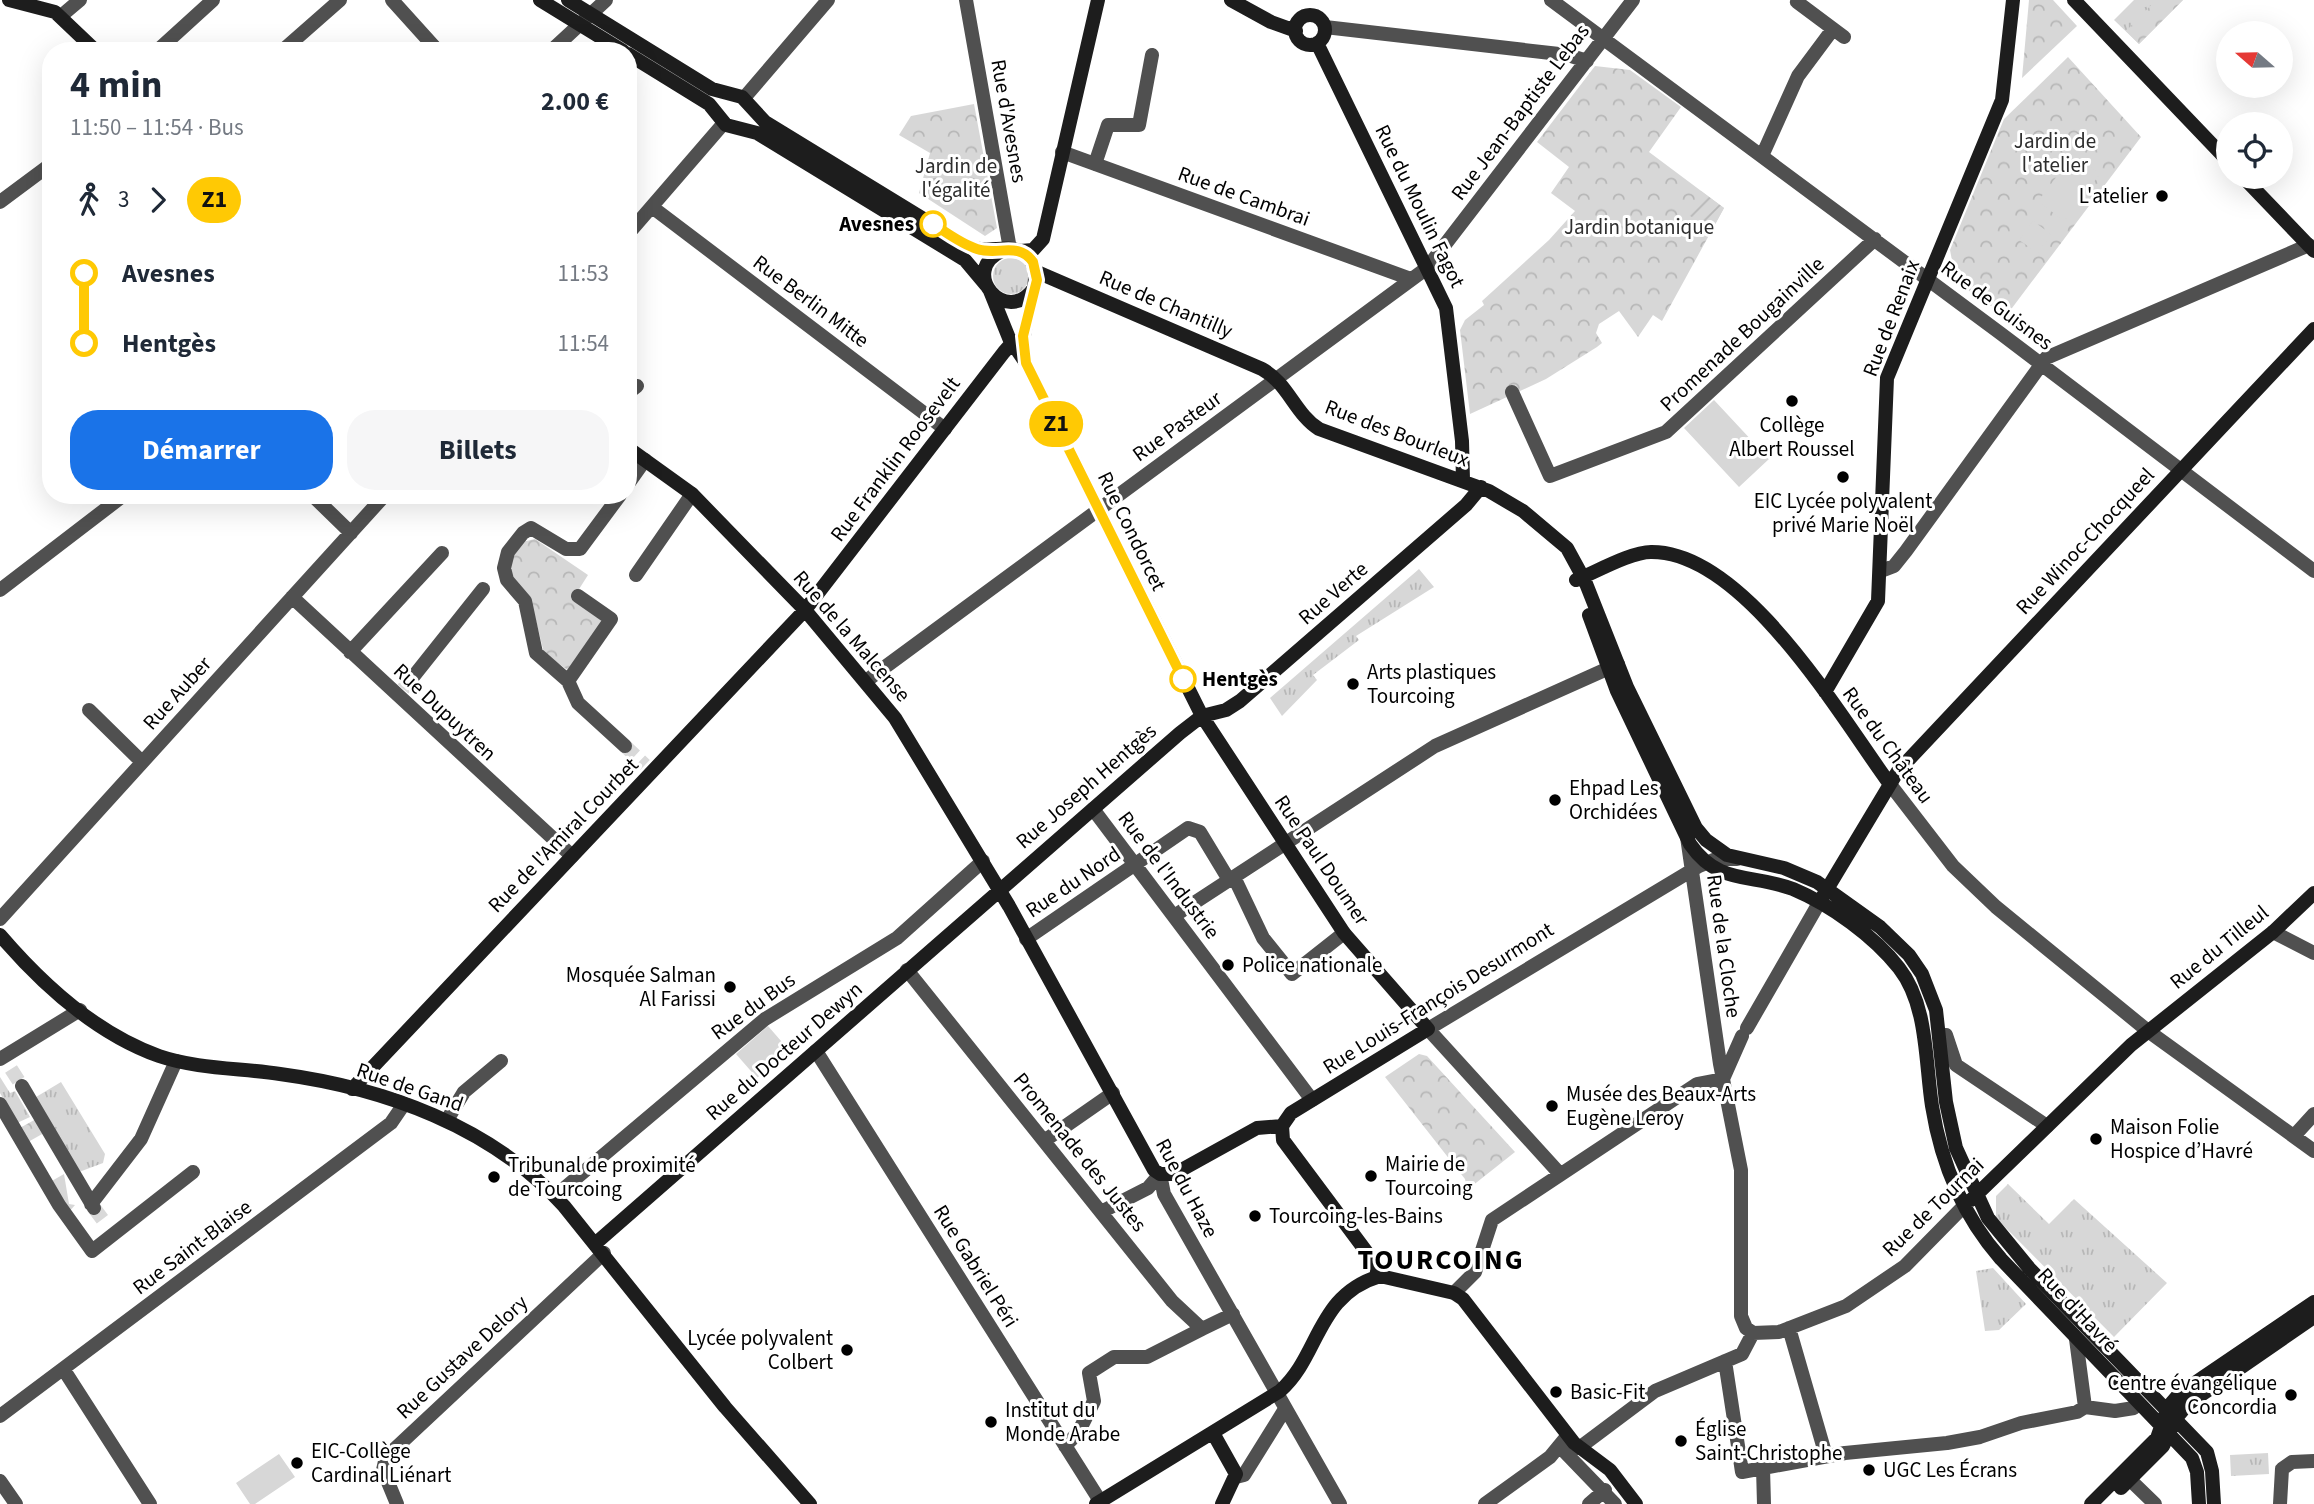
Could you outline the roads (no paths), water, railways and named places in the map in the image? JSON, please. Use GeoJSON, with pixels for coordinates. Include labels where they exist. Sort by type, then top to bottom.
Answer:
{"type":"FeatureCollection","features":[{"type":"Feature","properties":{"kind":"main road"},"geometry":{"type":"LineString","coordinates":[[9,0],[41,7],[61,16],[87,42]]}},
{"type":"Feature","properties":{"kind":"main road"},"geometry":{"type":"LineString","coordinates":[[540,0],[585,19],[627,42]]}},
{"type":"Feature","properties":{"kind":"main road"},"geometry":{"type":"LineString","coordinates":[[568,0],[612,42]]}},
{"type":"Feature","properties":{"kind":"main road"},"geometry":{"type":"LineString","coordinates":[[637,48],[712,89],[742,99],[765,122],[966,245],[980,250],[1034,250],[1043,239],[1098,0]]}},
{"type":"Feature","properties":{"kind":"main road"},"geometry":{"type":"LineString","coordinates":[[1231,0],[1271,22],[1296,31],[1305,44],[1317,43],[1323,37],[1325,27],[1321,20],[1312,15],[1300,19],[1296,31]]}},
{"type":"Feature","properties":{"kind":"main road"},"geometry":{"type":"LineString","coordinates":[[1310,0],[1312,15]]}},
{"type":"Feature","properties":{"kind":"main road","name":"Rue de Renaix"},"geometry":{"type":"LineString","coordinates":[[1825,692],[1874,609],[1881,570],[1885,388],[2003,95],[2013,0]]}},
{"type":"Feature","properties":{"kind":"main road"},"geometry":{"type":"LineString","coordinates":[[2074,0],[2216,148]]}},
{"type":"Feature","properties":{"kind":"main road","name":"Rue du Moulin Fagot"},"geometry":{"type":"LineString","coordinates":[[1317,43],[1444,301],[1449,321],[1462,441],[1463,480]]}},
{"type":"Feature","properties":{"kind":"main road","name":"Rue Condorcet"},"geometry":{"type":"LineString","coordinates":[[637,60],[709,104],[727,122],[757,133],[976,269],[1017,341],[1202,716]]}},
{"type":"Feature","properties":{"kind":"main road"},"geometry":{"type":"LineString","coordinates":[[742,99],[748,120],[727,122],[721,101],[742,99]]}},
{"type":"Feature","properties":{"kind":"main road"},"geometry":{"type":"LineString","coordinates":[[2254,189],[2311,248]]}},
{"type":"Feature","properties":{"kind":"main road"},"geometry":{"type":"LineString","coordinates":[[1011,250],[1031,260],[1035,280],[1017,341]]}},
{"type":"Feature","properties":{"kind":"main road"},"geometry":{"type":"LineString","coordinates":[[1011,250],[987,264],[988,288],[1001,300],[1011,302],[1025,298],[1035,280]]}},
{"type":"Feature","properties":{"kind":"main road","name":"Rue de Chantilly"},"geometry":{"type":"LineString","coordinates":[[1035,280],[1262,369],[1276,379]]}},
{"type":"Feature","properties":{"kind":"main road","name":"Rue Winoc-Chocqueel"},"geometry":{"type":"LineString","coordinates":[[1819,903],[1889,783],[2314,329]]}},
{"type":"Feature","properties":{"kind":"main road","name":"Rue Franklin Roosevelt"},"geometry":{"type":"LineString","coordinates":[[806,610],[945,429],[1017,341]]}},
{"type":"Feature","properties":{"kind":"main road","name":"Rue des Bourleux"},"geometry":{"type":"LineString","coordinates":[[1276,379],[1310,422],[1320,429],[1481,487]]}},
{"type":"Feature","properties":{"kind":"main road","name":"Rue de la Malcense"},"geometry":{"type":"LineString","coordinates":[[637,454],[692,494],[806,610],[866,681],[905,733],[999,890]]}},
{"type":"Feature","properties":{"kind":"main road"},"geometry":{"type":"LineString","coordinates":[[1481,487],[1513,504],[1543,528],[1580,579],[1613,666],[1698,866]]}},
{"type":"Feature","properties":{"kind":"main road","name":"Rue Verte"},"geometry":{"type":"LineString","coordinates":[[1202,716],[1226,710],[1247,696],[1461,509],[1481,487]]}},
{"type":"Feature","properties":{"kind":"main road","name":"Rue du Château"},"geometry":{"type":"LineString","coordinates":[[1580,579],[1648,552],[1697,565],[1747,599],[1791,645],[1889,783]]}},
{"type":"Feature","properties":{"kind":"main road","name":"Rue de l'Amiral Courbet"},"geometry":{"type":"LineString","coordinates":[[352,1089],[572,856],[649,768],[806,610]]}},
{"type":"Feature","properties":{"kind":"main road","name":"Rue d'Havré"},"geometry":{"type":"LineString","coordinates":[[1613,666],[1690,817],[1706,840],[1727,855],[1784,869],[1827,888],[1891,936],[1909,955],[1928,988],[1940,1035],[1951,1128],[1976,1195],[2001,1238],[2210,1458],[2214,1504]]}},
{"type":"Feature","properties":{"kind":"main road","name":"Rue Joseph Hentgès"},"geometry":{"type":"LineString","coordinates":[[999,890],[1202,716]]}},
{"type":"Feature","properties":{"kind":"main road","name":"Rue Paul Doumer"},"geometry":{"type":"LineString","coordinates":[[1202,716],[1344,933],[1428,1029]]}},
{"type":"Feature","properties":{"kind":"main road","name":"Rue d'Havré"},"geometry":{"type":"LineString","coordinates":[[1698,866],[1784,886],[1819,903],[1882,950],[1910,986],[1920,1018],[1940,1142],[1964,1206],[1990,1246],[2194,1461],[2199,1504]]}},
{"type":"Feature","properties":{"kind":"main road","name":"Rue du Haze"},"geometry":{"type":"LineString","coordinates":[[999,890],[1147,1158],[1160,1174]]}},
{"type":"Feature","properties":{"kind":"main road","name":"Rue du Docteur Dewyn"},"geometry":{"type":"LineString","coordinates":[[600,1248],[816,1051],[999,890]]}},
{"type":"Feature","properties":{"kind":"main road","name":"Rue du Tilleul"},"geometry":{"type":"LineString","coordinates":[[2148,1031],[2273,932],[2314,893]]}},
{"type":"Feature","properties":{"kind":"main road","name":"Rue de Gand"},"geometry":{"type":"LineString","coordinates":[[0,935],[34,975],[79,1010],[135,1045],[176,1060],[283,1074],[352,1089],[404,1104],[475,1134],[555,1196],[600,1248],[725,1407],[810,1504]]}},
{"type":"Feature","properties":{"kind":"main road","name":"Rue Louis-François Desurmont"},"geometry":{"type":"LineString","coordinates":[[1282,1126],[1291,1113],[1428,1029]]}},
{"type":"Feature","properties":{"kind":"main road","name":"Rue de Tournai"},"geometry":{"type":"LineString","coordinates":[[1964,1206],[2148,1031]]}},
{"type":"Feature","properties":{"kind":"main road"},"geometry":{"type":"LineString","coordinates":[[1160,1174],[1178,1172],[1257,1128],[1282,1126],[1283,1140],[1371,1258],[1380,1276]]}},
{"type":"Feature","properties":{"kind":"main road"},"geometry":{"type":"LineString","coordinates":[[1099,1503],[1276,1394],[1292,1379],[1332,1307],[1380,1276],[1454,1293],[1474,1310],[1579,1448],[1610,1470],[1636,1504]]}},
{"type":"Feature","properties":{"kind":"main road"},"geometry":{"type":"LineString","coordinates":[[2104,1504],[2157,1438],[2166,1431],[2185,1389],[2314,1302]]}},
{"type":"Feature","properties":{"kind":"main road"},"geometry":{"type":"LineString","coordinates":[[2171,1415],[2314,1317]]}},
{"type":"Feature","properties":{"kind":"main road"},"geometry":{"type":"LineString","coordinates":[[1213,1433],[1236,1477],[1222,1504]]}},
{"type":"Feature","properties":{"kind":"main road"},"geometry":{"type":"LineString","coordinates":[[2091,1504],[2126,1476]]}},
{"type":"Feature","properties":{"kind":"street"},"geometry":{"type":"LineString","coordinates":[[61,16],[80,0]]}},
{"type":"Feature","properties":{"kind":"street"},"geometry":{"type":"LineString","coordinates":[[167,42],[213,0]]}},
{"type":"Feature","properties":{"kind":"street"},"geometry":{"type":"LineString","coordinates":[[292,42],[340,0]]}},
{"type":"Feature","properties":{"kind":"street"},"geometry":{"type":"LineString","coordinates":[[392,0],[430,42]]}},
{"type":"Feature","properties":{"kind":"street"},"geometry":{"type":"LineString","coordinates":[[561,42],[606,0]]}},
{"type":"Feature","properties":{"kind":"street"},"geometry":{"type":"LineString","coordinates":[[742,99],[828,0]]}},
{"type":"Feature","properties":{"kind":"street","name":"Rue d'Avesnes"},"geometry":{"type":"LineString","coordinates":[[966,0],[1011,250]]}},
{"type":"Feature","properties":{"kind":"street","name":"Rue de Guisnes"},"geometry":{"type":"LineString","coordinates":[[1551,0],[1875,239],[2314,571]]}},
{"type":"Feature","properties":{"kind":"street","name":"Rue Jean-Baptiste Lebas"},"geometry":{"type":"LineString","coordinates":[[1411,279],[1427,268],[1633,0]]}},
{"type":"Feature","properties":{"kind":"street"},"geometry":{"type":"LineString","coordinates":[[1762,156],[1787,106],[1798,76],[1838,33],[1797,2],[1798,0]]}},
{"type":"Feature","properties":{"kind":"street"},"geometry":{"type":"LineString","coordinates":[[1325,27],[1569,55],[1587,61]]}},
{"type":"Feature","properties":{"kind":"street"},"geometry":{"type":"LineString","coordinates":[[1095,164],[1108,124],[1139,125],[1153,55]]}},
{"type":"Feature","properties":{"kind":"street"},"geometry":{"type":"LineString","coordinates":[[637,224],[727,122]]}},
{"type":"Feature","properties":{"kind":"street","name":"Rue de Cambrai"},"geometry":{"type":"LineString","coordinates":[[1062,152],[1411,279]]}},
{"type":"Feature","properties":{"kind":"street"},"geometry":{"type":"LineString","coordinates":[[0,202],[42,171]]}},
{"type":"Feature","properties":{"kind":"street","name":"Rue Berlin Mitte"},"geometry":{"type":"LineString","coordinates":[[652,207],[945,429]]}},
{"type":"Feature","properties":{"kind":"street","name":"Promenade Bougainville"},"geometry":{"type":"LineString","coordinates":[[1512,392],[1550,476],[1665,432],[1875,239]]}},
{"type":"Feature","properties":{"kind":"street"},"geometry":{"type":"LineString","coordinates":[[1881,570],[1894,566],[1906,551],[2039,364],[2055,352],[2311,248]]}},
{"type":"Feature","properties":{"kind":"street","name":"Rue Pasteur"},"geometry":{"type":"LineString","coordinates":[[866,681],[1411,279]]}},
{"type":"Feature","properties":{"kind":"street"},"geometry":{"type":"LineString","coordinates":[[637,471],[645,460]]}},
{"type":"Feature","properties":{"kind":"street"},"geometry":{"type":"LineString","coordinates":[[636,575],[692,494]]}},
{"type":"Feature","properties":{"kind":"street"},"geometry":{"type":"LineString","coordinates":[[0,590],[112,504]]}},
{"type":"Feature","properties":{"kind":"street"},"geometry":{"type":"LineString","coordinates":[[321,504],[351,533]]}},
{"type":"Feature","properties":{"kind":"street","name":"Rue Auber"},"geometry":{"type":"LineString","coordinates":[[0,919],[377,504]]}},
{"type":"Feature","properties":{"kind":"street"},"geometry":{"type":"LineString","coordinates":[[613,504],[580,548],[566,549],[531,528],[523,533],[506,557],[505,575],[524,601],[537,653],[568,681],[578,703],[625,747]]}},
{"type":"Feature","properties":{"kind":"street"},"geometry":{"type":"LineString","coordinates":[[350,652],[442,553]]}},
{"type":"Feature","properties":{"kind":"street"},"geometry":{"type":"LineString","coordinates":[[413,677],[483,589]]}},
{"type":"Feature","properties":{"kind":"street"},"geometry":{"type":"LineString","coordinates":[[568,681],[611,619],[578,596]]}},
{"type":"Feature","properties":{"kind":"street","name":"Rue Dupuytren"},"geometry":{"type":"LineString","coordinates":[[292,597],[350,652],[400,693],[572,856]]}},
{"type":"Feature","properties":{"kind":"street"},"geometry":{"type":"LineString","coordinates":[[1174,916],[1435,746],[1613,666]]}},
{"type":"Feature","properties":{"kind":"street"},"geometry":{"type":"LineString","coordinates":[[89,710],[142,762]]}},
{"type":"Feature","properties":{"kind":"street","name":"Rue du Château"},"geometry":{"type":"LineString","coordinates":[[1889,783],[1966,880],[2148,1031],[2314,1151]]}},
{"type":"Feature","properties":{"kind":"street","name":"Rue de l'Industrie"},"geometry":{"type":"LineString","coordinates":[[1093,809],[1312,1100]]}},
{"type":"Feature","properties":{"kind":"street","name":"Rue du Nord"},"geometry":{"type":"LineString","coordinates":[[1027,939],[1192,827],[1200,832],[1232,879]]}},
{"type":"Feature","properties":{"kind":"street","name":"Rue Louis-François Desurmont"},"geometry":{"type":"LineString","coordinates":[[1428,1029],[1698,866],[1724,858],[1742,860]]}},
{"type":"Feature","properties":{"kind":"street","name":"Rue du Bus"},"geometry":{"type":"LineString","coordinates":[[555,1196],[765,1019],[897,938],[983,861]]}},
{"type":"Feature","properties":{"kind":"street","name":"Rue de la Cloche"},"geometry":{"type":"LineString","coordinates":[[1698,866],[1723,1079],[1742,1182],[1741,1316],[1746,1328],[1753,1333]]}},
{"type":"Feature","properties":{"kind":"street"},"geometry":{"type":"LineString","coordinates":[[1232,879],[1263,938],[1292,974],[1344,933]]}},
{"type":"Feature","properties":{"kind":"street"},"geometry":{"type":"LineString","coordinates":[[1454,1293],[1475,1272],[1492,1220],[1697,1084],[1723,1079],[1744,1032],[1819,903]]}},
{"type":"Feature","properties":{"kind":"street"},"geometry":{"type":"LineString","coordinates":[[2273,932],[2314,953]]}},
{"type":"Feature","properties":{"kind":"street","name":"Promenade des Justes"},"geometry":{"type":"LineString","coordinates":[[907,970],[1172,1301],[1202,1329]]}},
{"type":"Feature","properties":{"kind":"street"},"geometry":{"type":"LineString","coordinates":[[5,1061],[79,1010]]}},
{"type":"Feature","properties":{"kind":"street","name":"Rue Paul Doumer"},"geometry":{"type":"LineString","coordinates":[[1428,1029],[1560,1174]]}},
{"type":"Feature","properties":{"kind":"street"},"geometry":{"type":"LineString","coordinates":[[1940,1035],[1946,1035],[1956,1065],[2047,1126]]}},
{"type":"Feature","properties":{"kind":"street","name":"Rue Gabriel Péri"},"geometry":{"type":"LineString","coordinates":[[816,1051],[1099,1503]]}},
{"type":"Feature","properties":{"kind":"street"},"geometry":{"type":"LineString","coordinates":[[22,1086],[93,1206],[141,1139],[176,1060]]}},
{"type":"Feature","properties":{"kind":"street"},"geometry":{"type":"LineString","coordinates":[[447,1120],[461,1095],[501,1060]]}},
{"type":"Feature","properties":{"kind":"street"},"geometry":{"type":"LineString","coordinates":[[1044,1141],[1113,1093]]}},
{"type":"Feature","properties":{"kind":"street"},"geometry":{"type":"LineString","coordinates":[[0,1104],[55,1200],[92,1251],[110,1229],[193,1172]]}},
{"type":"Feature","properties":{"kind":"street","name":"Rue Saint-Blaise"},"geometry":{"type":"LineString","coordinates":[[0,1416],[391,1123],[404,1104]]}},
{"type":"Feature","properties":{"kind":"street"},"geometry":{"type":"LineString","coordinates":[[2294,1136],[2314,1114]]}},
{"type":"Feature","properties":{"kind":"street"},"geometry":{"type":"LineString","coordinates":[[1101,1212],[1148,1188],[1160,1174]]}},
{"type":"Feature","properties":{"kind":"street","name":"Rue du Haze"},"geometry":{"type":"LineString","coordinates":[[1160,1174],[1162,1191],[1340,1504]]}},
{"type":"Feature","properties":{"kind":"street","name":"Rue de Tournai"},"geometry":{"type":"LineString","coordinates":[[1753,1333],[1771,1334],[1824,1317],[1861,1297],[1915,1258],[1964,1206]]}},
{"type":"Feature","properties":{"kind":"street","name":"Rue Gustave Delory"},"geometry":{"type":"LineString","coordinates":[[397,1504],[383,1470],[386,1457],[600,1248]]}},
{"type":"Feature","properties":{"kind":"street"},"geometry":{"type":"LineString","coordinates":[[1065,1446],[1078,1433],[1094,1401],[1089,1373],[1114,1357],[1147,1357],[1233,1314]]}},
{"type":"Feature","properties":{"kind":"street"},"geometry":{"type":"LineString","coordinates":[[1789,1328],[1826,1456]]}},
{"type":"Feature","properties":{"kind":"street"},"geometry":{"type":"LineString","coordinates":[[1579,1448],[1655,1391],[1742,1354],[1753,1333]]}},
{"type":"Feature","properties":{"kind":"street"},"geometry":{"type":"LineString","coordinates":[[2076,1339],[2085,1407]]}},
{"type":"Feature","properties":{"kind":"street"},"geometry":{"type":"LineString","coordinates":[[1725,1362],[1742,1472],[1826,1456],[1969,1439],[2021,1423],[2077,1412],[2085,1407],[2115,1411],[2134,1408]]}},
{"type":"Feature","properties":{"kind":"street"},"geometry":{"type":"LineString","coordinates":[[64,1370],[150,1504]]}},
{"type":"Feature","properties":{"kind":"street"},"geometry":{"type":"LineString","coordinates":[[1236,1477],[1244,1475],[1285,1409]]}},
{"type":"Feature","properties":{"kind":"street"},"geometry":{"type":"LineString","coordinates":[[1485,1504],[1542,1464],[1561,1443],[1615,1504]]}},
{"type":"Feature","properties":{"kind":"street"},"geometry":{"type":"LineString","coordinates":[[2280,1504],[2280,1474],[2291,1462],[2314,1461]]}},
{"type":"Feature","properties":{"kind":"street"},"geometry":{"type":"LineString","coordinates":[[1763,1468],[1764,1504]]}},
{"type":"Feature","properties":{"kind":"street"},"geometry":{"type":"LineString","coordinates":[[2126,1476],[2155,1504]]}},
{"type":"Feature","properties":{"kind":"street"},"geometry":{"type":"LineString","coordinates":[[0,1481],[16,1504]]}},
{"type":"Feature","properties":{"kind":"street"},"geometry":{"type":"LineString","coordinates":[[1589,1504],[1605,1490]]}},
{"type":"Feature","properties":{"kind":"tunnel"},"geometry":{"type":"LineString","coordinates":[[403,689],[413,677]]}},
{"type":"Feature","properties":{"kind":"tunnel"},"geometry":{"type":"LineString","coordinates":[[625,746],[645,765]]}},
{"type":"Feature","properties":{"kind":"tunnel"},"geometry":{"type":"LineString","coordinates":[[11,1069],[22,1086]]}},
{"type":"Feature","properties":{"kind":"tunnel"},"geometry":{"type":"LineString","coordinates":[[94,1208],[106,1224]]}},
{"type":"Feature","properties":{"kind":"place","name":"L'atelier"},"geometry":{"type":"Point","coordinates":[2162,196]}},
{"type":"Feature","properties":{"kind":"place","name":"Avesnes"},"geometry":{"type":"Point","coordinates":[933,224]}},
{"type":"Feature","properties":{"kind":"place","name":"Collège Albert Roussel"},"geometry":{"type":"Point","coordinates":[1792,401]}},
{"type":"Feature","properties":{"kind":"place","name":"EIC Lycée polyvalent privé Marie Noël"},"geometry":{"type":"Point","coordinates":[1843,477]}},
{"type":"Feature","properties":{"kind":"place","name":"Hentgès"},"geometry":{"type":"Point","coordinates":[1183,679]}},
{"type":"Feature","properties":{"kind":"place","name":"Arts plastiques Tourcoing"},"geometry":{"type":"Point","coordinates":[1353,684]}},
{"type":"Feature","properties":{"kind":"place","name":"Ehpad Les Orchidées"},"geometry":{"type":"Point","coordinates":[1555,800]}},
{"type":"Feature","properties":{"kind":"place","name":"Police nationale"},"geometry":{"type":"Point","coordinates":[1228,965]}},
{"type":"Feature","properties":{"kind":"place","name":"Mosquée Salman Al Farissi"},"geometry":{"type":"Point","coordinates":[730,987]}},
{"type":"Feature","properties":{"kind":"place","name":"Musée des Beaux-Arts Eugène Leroy"},"geometry":{"type":"Point","coordinates":[1552,1106]}},
{"type":"Feature","properties":{"kind":"place","name":"Maison Folie Hospice d’Havré"},"geometry":{"type":"Point","coordinates":[2096,1139]}},
{"type":"Feature","properties":{"kind":"place","name":"Mairie de Tourcoing"},"geometry":{"type":"Point","coordinates":[1371,1176]}},
{"type":"Feature","properties":{"kind":"place","name":"Tribunal de proximité de Tourcoing"},"geometry":{"type":"Point","coordinates":[494,1177]}},
{"type":"Feature","properties":{"kind":"place","name":"Tourcoing-les-Bains"},"geometry":{"type":"Point","coordinates":[1255,1216]}},
{"type":"Feature","properties":{"kind":"place","name":"Lycée polyvalent Colbert"},"geometry":{"type":"Point","coordinates":[847,1350]}},
{"type":"Feature","properties":{"kind":"place","name":"Basic-Fit"},"geometry":{"type":"Point","coordinates":[1556,1392]}},
{"type":"Feature","properties":{"kind":"place","name":"Centre évangélique Concordia"},"geometry":{"type":"Point","coordinates":[2291,1395]}},
{"type":"Feature","properties":{"kind":"place","name":"Institut du Monde Arabe"},"geometry":{"type":"Point","coordinates":[991,1422]}},
{"type":"Feature","properties":{"kind":"place","name":"Église Saint-Christophe"},"geometry":{"type":"Point","coordinates":[1681,1441]}},
{"type":"Feature","properties":{"kind":"place","name":"EIC-Collège Cardinal Liénart"},"geometry":{"type":"Point","coordinates":[297,1463]}},
{"type":"Feature","properties":{"kind":"place","name":"UGC Les Écrans"},"geometry":{"type":"Point","coordinates":[1869,1470]}},
{"type":"Feature","properties":{"kind":"district","name":"TOURCOING"},"geometry":{"type":"Point","coordinates":[1441,1259]}},
{"type":"Feature","properties":{"kind":"park label","name":"Jardin de l'atelier"},"geometry":{"type":"Point","coordinates":[2055,153]}},
{"type":"Feature","properties":{"kind":"park label","name":"Jardin de l'égalité"},"geometry":{"type":"Point","coordinates":[956,178]}},
{"type":"Feature","properties":{"kind":"park label","name":"Jardin botanique"},"geometry":{"type":"Point","coordinates":[1639,227]}}]}
